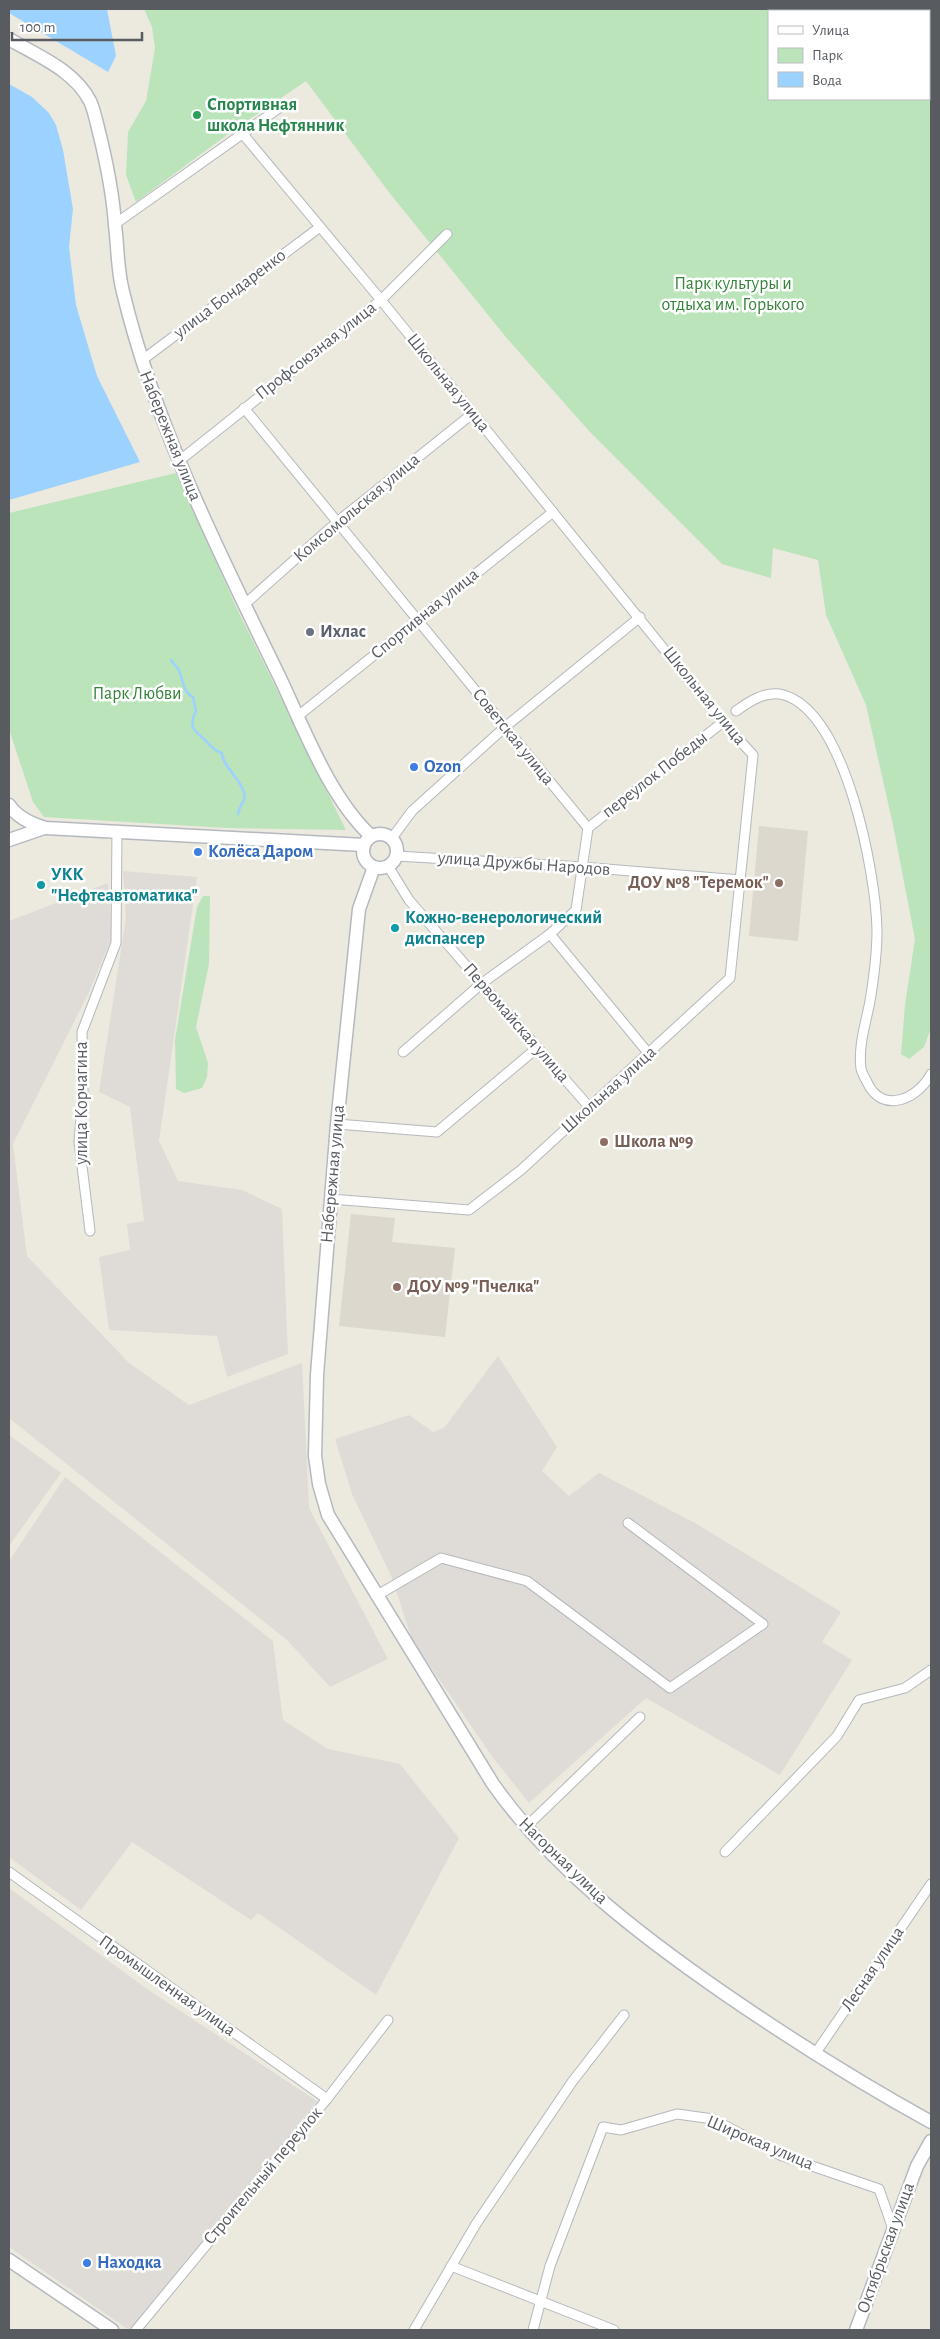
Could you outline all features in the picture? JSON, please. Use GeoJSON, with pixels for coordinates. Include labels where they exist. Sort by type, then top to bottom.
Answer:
{"type":"FeatureCollection","features":[{"type":"Feature","properties":{"kind":"main road","name":"Набережная улица"},"geometry":{"type":"LineString","coordinates":[[9,40],[64,71],[79,84],[91,102],[107,165],[115,224],[117,269],[141,361],[161,420],[298,716],[328,777],[367,841]]}},
{"type":"Feature","properties":{"kind":"main road"},"geometry":{"type":"LineString","coordinates":[[11,809],[30,823],[46,828],[367,841],[383,834],[392,838],[398,848],[397,856],[388,866],[374,867],[368,863],[363,855],[367,841]]}},
{"type":"Feature","properties":{"kind":"main road"},"geometry":{"type":"LineString","coordinates":[[9,840],[14,830],[11,809]]}},
{"type":"Feature","properties":{"kind":"main road"},"geometry":{"type":"LineString","coordinates":[[9,840],[27,832],[46,828]]}},
{"type":"Feature","properties":{"kind":"main road","name":"Набережная улица"},"geometry":{"type":"LineString","coordinates":[[319,1484],[315,1456],[317,1375],[337,1124],[359,909],[374,867]]}},
{"type":"Feature","properties":{"kind":"main road","name":"Нагорная улица"},"geometry":{"type":"LineString","coordinates":[[319,1484],[328,1515],[376,1596],[514,1815],[634,1929],[815,2054],[931,2122]]}},
{"type":"Feature","properties":{"kind":"main road","name":"Октябрьская улица"},"geometry":{"type":"LineString","coordinates":[[856,2330],[917,2166],[931,2141]]}},
{"type":"Feature","properties":{"kind":"main road"},"geometry":{"type":"LineString","coordinates":[[9,2260],[112,2330]]}},
{"type":"Feature","properties":{"kind":"street"},"geometry":{"type":"LineString","coordinates":[[115,224],[278,108]]}},
{"type":"Feature","properties":{"kind":"street","name":"Школьная улица"},"geometry":{"type":"LineString","coordinates":[[242,133],[640,617],[723,722],[753,755],[730,978],[650,1054],[521,1170],[470,1210],[331,1199]]}},
{"type":"Feature","properties":{"kind":"street","name":"улица Бондаренко"},"geometry":{"type":"LineString","coordinates":[[141,361],[320,227]]}},
{"type":"Feature","properties":{"kind":"street","name":"Профсоюзная улица"},"geometry":{"type":"LineString","coordinates":[[179,461],[381,300],[447,234]]}},
{"type":"Feature","properties":{"kind":"street","name":"Советская улица"},"geometry":{"type":"LineString","coordinates":[[244,408],[588,828]]}},
{"type":"Feature","properties":{"kind":"street","name":"Комсомольская улица"},"geometry":{"type":"LineString","coordinates":[[245,604],[337,522],[472,414]]}},
{"type":"Feature","properties":{"kind":"street","name":"Спортивная улица"},"geometry":{"type":"LineString","coordinates":[[298,716],[553,512]]}},
{"type":"Feature","properties":{"kind":"street"},"geometry":{"type":"LineString","coordinates":[[392,838],[412,810],[505,727],[640,617]]}},
{"type":"Feature","properties":{"kind":"street"},"geometry":{"type":"LineString","coordinates":[[736,711],[759,696],[782,694],[792,698],[817,720],[835,751],[852,792],[862,828],[877,928],[876,964],[861,1040],[861,1070],[870,1090],[886,1101],[906,1099],[927,1082],[931,1074]]}},
{"type":"Feature","properties":{"kind":"street","name":"переулок Победы"},"geometry":{"type":"LineString","coordinates":[[588,828],[723,722]]}},
{"type":"Feature","properties":{"kind":"street"},"geometry":{"type":"LineString","coordinates":[[403,1052],[480,984],[550,934],[576,910],[588,828]]}},
{"type":"Feature","properties":{"kind":"street","name":"улица Корчагина"},"geometry":{"type":"LineString","coordinates":[[90,1230],[79,1142],[83,1092],[82,1032],[116,943],[117,832]]}},
{"type":"Feature","properties":{"kind":"street","name":"улица Дружбы Народов"},"geometry":{"type":"LineString","coordinates":[[397,856],[582,867],[741,880]]}},
{"type":"Feature","properties":{"kind":"street","name":"Первомайская улица"},"geometry":{"type":"LineString","coordinates":[[388,866],[409,900],[480,984],[590,1108]]}},
{"type":"Feature","properties":{"kind":"street"},"geometry":{"type":"LineString","coordinates":[[550,934],[650,1054]]}},
{"type":"Feature","properties":{"kind":"street"},"geometry":{"type":"LineString","coordinates":[[337,1124],[437,1132],[537,1048]]}},
{"type":"Feature","properties":{"kind":"street"},"geometry":{"type":"LineString","coordinates":[[376,1596],[442,1558],[526,1581],[670,1688],[764,1624],[628,1523]]}},
{"type":"Feature","properties":{"kind":"street"},"geometry":{"type":"LineString","coordinates":[[724,1852],[837,1736],[859,1700],[905,1688],[931,1670]]}},
{"type":"Feature","properties":{"kind":"street"},"geometry":{"type":"LineString","coordinates":[[526,1827],[640,1717]]}},
{"type":"Feature","properties":{"kind":"street","name":"Промышленная улица"},"geometry":{"type":"LineString","coordinates":[[9,1872],[327,2099]]}},
{"type":"Feature","properties":{"kind":"street","name":"Лесная улица"},"geometry":{"type":"LineString","coordinates":[[815,2054],[931,1884]]}},
{"type":"Feature","properties":{"kind":"street"},"geometry":{"type":"LineString","coordinates":[[414,2330],[476,2224],[572,2082],[624,2015]]}},
{"type":"Feature","properties":{"kind":"street","name":"Строительный переулок"},"geometry":{"type":"LineString","coordinates":[[136,2330],[327,2099],[388,2020]]}},
{"type":"Feature","properties":{"kind":"street","name":"Широкая улица"},"geometry":{"type":"LineString","coordinates":[[533,2330],[550,2266],[603,2126],[620,2130],[677,2114],[713,2119],[780,2155],[879,2189],[893,2229]]}},
{"type":"Feature","properties":{"kind":"street"},"geometry":{"type":"LineString","coordinates":[[452,2266],[540,2303],[614,2330]]}},
{"type":"Feature","properties":{"kind":"shaded area","name":"ДОУ №8 \"Теремок\""},"geometry":{"type":"Polygon","coordinates":[[[759,826],[808,831],[798,941],[749,936],[759,826]]]}},
{"type":"Feature","properties":{"kind":"shaded area"},"geometry":{"type":"Polygon","coordinates":[[[123,871],[197,877],[159,1141],[178,1181],[242,1190],[282,1209],[288,1354],[227,1377],[217,1336],[109,1330],[99,1257],[130,1250],[127,1224],[144,1221],[130,1107],[99,1092],[126,918],[123,871]]]}},
{"type":"Feature","properties":{"kind":"shaded area"},"geometry":{"type":"Polygon","coordinates":[[[108,883],[112,937],[89,992],[13,1144],[27,1256],[129,1363],[189,1405],[302,1363],[309,1508],[388,1659],[330,1687],[287,1640],[9,1418],[9,921],[108,883]]]}},
{"type":"Feature","properties":{"kind":"shaded area","name":"ДОУ №9 \"Пчелка\""},"geometry":{"type":"Polygon","coordinates":[[[351,1214],[395,1218],[392,1242],[455,1248],[445,1337],[339,1326],[351,1214]]]}},
{"type":"Feature","properties":{"kind":"shaded area"},"geometry":{"type":"Polygon","coordinates":[[[498,1356],[557,1447],[542,1471],[569,1496],[599,1473],[695,1523],[841,1612],[822,1642],[852,1660],[780,1775],[646,1698],[529,1803],[494,1759],[412,1640],[392,1578],[352,1494],[335,1439],[409,1415],[433,1432],[444,1428],[498,1356]]]}},
{"type":"Feature","properties":{"kind":"shaded area"},"geometry":{"type":"Polygon","coordinates":[[[9,1435],[61,1473],[9,1546],[9,1435]]]}},
{"type":"Feature","properties":{"kind":"shaded area"},"geometry":{"type":"Polygon","coordinates":[[[65,1477],[273,1641],[283,1720],[328,1749],[400,1764],[459,1838],[376,1995],[258,1913],[251,1920],[132,1842],[81,1910],[9,1857],[9,1561],[65,1477]]]}},
{"type":"Feature","properties":{"kind":"shaded area"},"geometry":{"type":"Polygon","coordinates":[[[9,1888],[147,1989],[317,2101],[133,2330],[129,2330],[9,2247],[9,1888]]]}},
{"type":"Feature","properties":{"kind":"green space","name":"Парк культуры и отдыха им. Горького"},"geometry":{"type":"Polygon","coordinates":[[[144,9],[931,9],[931,1028],[924,1047],[909,1059],[901,1054],[905,1005],[915,939],[893,825],[866,705],[826,615],[818,560],[773,548],[771,578],[722,564],[589,431],[505,336],[388,191],[306,81],[235,129],[136,202],[126,175],[128,132],[146,101],[155,48],[152,27],[144,9]]]}},
{"type":"Feature","properties":{"kind":"green space","name":"Парк Любви"},"geometry":{"type":"Polygon","coordinates":[[[176,473],[239,613],[346,830],[227,828],[44,817],[33,802],[9,729],[9,513],[176,473]]]}},
{"type":"Feature","properties":{"kind":"green space"},"geometry":{"type":"Polygon","coordinates":[[[203,896],[210,896],[209,964],[196,1027],[208,1063],[207,1077],[202,1088],[184,1093],[176,1089],[175,1040],[197,907],[203,896]]]}},
{"type":"Feature","properties":{"kind":"water"},"geometry":{"type":"Polygon","coordinates":[[[9,9],[107,9],[116,56],[108,72],[9,13],[9,9]]]}},
{"type":"Feature","properties":{"kind":"water"},"geometry":{"type":"Polygon","coordinates":[[[9,84],[32,97],[49,113],[56,125],[63,150],[73,209],[69,247],[76,305],[97,376],[140,462],[9,500],[9,84]]]}},
{"type":"Feature","properties":{"kind":"waterway"},"geometry":{"type":"LineString","coordinates":[[171,660],[180,673],[186,691],[193,697],[196,711],[192,722],[194,729],[213,748],[222,753],[226,764],[243,789],[244,800],[238,814]]}},
{"type":"Feature","properties":{"kind":"place","name":"Спортивная школа Нефтянник"},"geometry":{"type":"Point","coordinates":[197,115]}},
{"type":"Feature","properties":{"kind":"place","name":"Ихлас"},"geometry":{"type":"Point","coordinates":[310,632]}},
{"type":"Feature","properties":{"kind":"place","name":"Ozon"},"geometry":{"type":"Point","coordinates":[414,767]}},
{"type":"Feature","properties":{"kind":"place","name":"Колёса Даром"},"geometry":{"type":"Point","coordinates":[198,852]}},
{"type":"Feature","properties":{"kind":"place","name":"ДОУ №8 \"Теремок\""},"geometry":{"type":"Point","coordinates":[779,883]}},
{"type":"Feature","properties":{"kind":"place","name":"УКК \"Нефтеавтоматика\""},"geometry":{"type":"Point","coordinates":[41,885]}},
{"type":"Feature","properties":{"kind":"place","name":"Кожно-венерологический диспансер"},"geometry":{"type":"Point","coordinates":[395,928]}},
{"type":"Feature","properties":{"kind":"place","name":"Школа №9"},"geometry":{"type":"Point","coordinates":[604,1142]}},
{"type":"Feature","properties":{"kind":"place","name":"ДОУ №9 \"Пчелка\""},"geometry":{"type":"Point","coordinates":[397,1287]}},
{"type":"Feature","properties":{"kind":"place","name":"Находка"},"geometry":{"type":"Point","coordinates":[87,2263]}}]}
